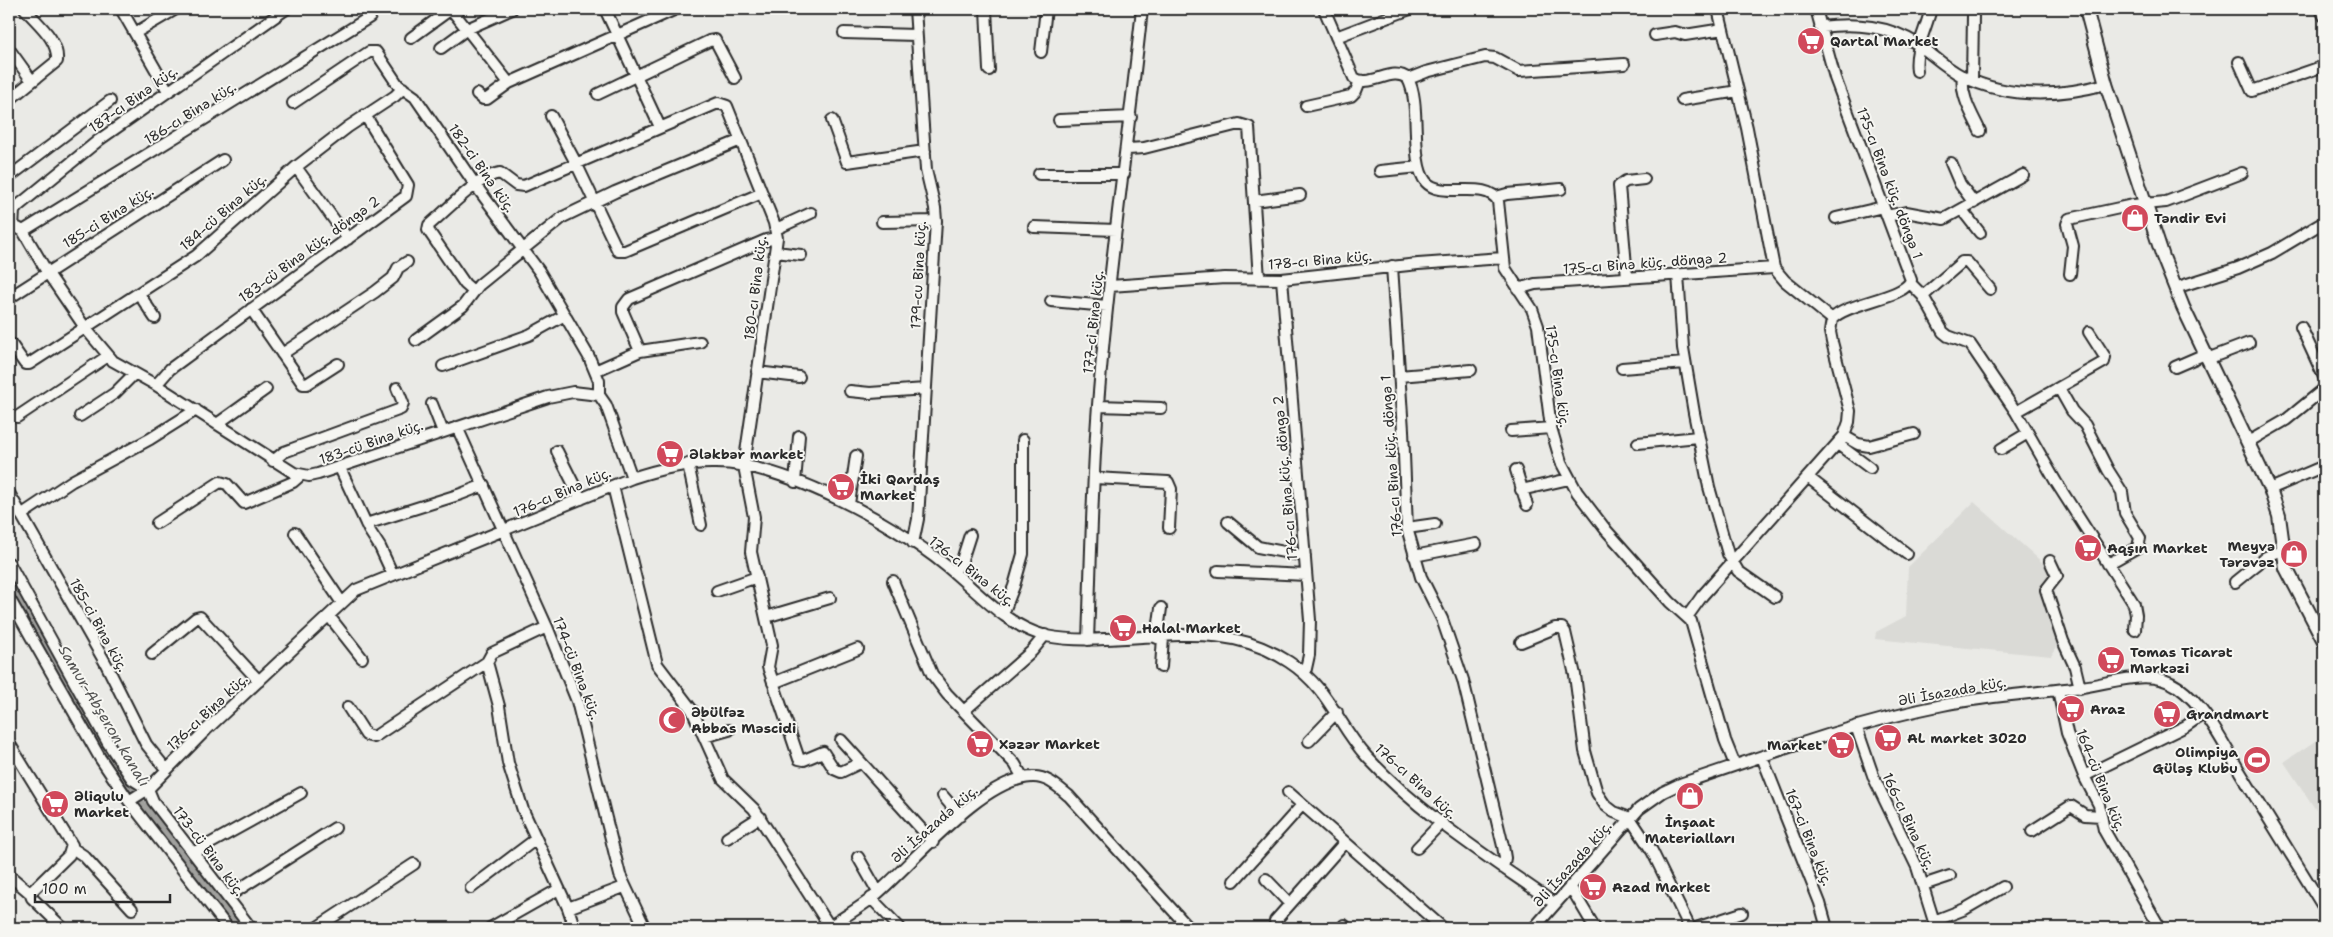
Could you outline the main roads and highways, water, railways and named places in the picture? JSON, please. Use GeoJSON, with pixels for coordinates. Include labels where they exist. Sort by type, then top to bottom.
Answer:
{"type":"FeatureCollection","features":[{"type":"Feature","properties":{"kind":"main road"},"geometry":{"type":"LineString","coordinates":[[2086,9],[2106,84],[2144,204],[2175,288],[2270,489],[2279,516],[2282,550],[2286,568],[2324,641]]}},
{"type":"Feature","properties":{"kind":"waterway","name":"Samur-Abşeron kanalı"},"geometry":{"type":"LineString","coordinates":[[9,585],[119,776],[237,928]]}},
{"type":"Feature","properties":{"kind":"place","name":"Qartal Market"},"geometry":{"type":"Point","coordinates":[1811,41]}},
{"type":"Feature","properties":{"kind":"place","name":"Təndir Evi"},"geometry":{"type":"Point","coordinates":[2135,218]}},
{"type":"Feature","properties":{"kind":"place","name":"Ələkbər market"},"geometry":{"type":"Point","coordinates":[670,454]}},
{"type":"Feature","properties":{"kind":"place","name":"İki Qardaş Market"},"geometry":{"type":"Point","coordinates":[841,487]}},
{"type":"Feature","properties":{"kind":"place","name":"Aqşın Market"},"geometry":{"type":"Point","coordinates":[2088,548]}},
{"type":"Feature","properties":{"kind":"place","name":"Meyvə Tərəvəz"},"geometry":{"type":"Point","coordinates":[2294,554]}},
{"type":"Feature","properties":{"kind":"place","name":"Halal Market"},"geometry":{"type":"Point","coordinates":[1123,628]}},
{"type":"Feature","properties":{"kind":"place","name":"Tomas Ticarət Mərkəzi"},"geometry":{"type":"Point","coordinates":[2111,660]}},
{"type":"Feature","properties":{"kind":"place","name":"Araz"},"geometry":{"type":"Point","coordinates":[2071,709]}},
{"type":"Feature","properties":{"kind":"place","name":"Grandmart"},"geometry":{"type":"Point","coordinates":[2167,714]}},
{"type":"Feature","properties":{"kind":"place","name":"Əbülfəz Abbas Məscidi"},"geometry":{"type":"Point","coordinates":[672,720]}},
{"type":"Feature","properties":{"kind":"place","name":"AL market 3020"},"geometry":{"type":"Point","coordinates":[1888,738]}},
{"type":"Feature","properties":{"kind":"place","name":"Xəzər Market"},"geometry":{"type":"Point","coordinates":[980,744]}},
{"type":"Feature","properties":{"kind":"place","name":"Market"},"geometry":{"type":"Point","coordinates":[1841,745]}},
{"type":"Feature","properties":{"kind":"place","name":"Olimpiya Güləş Klubu"},"geometry":{"type":"Point","coordinates":[2257,760]}},
{"type":"Feature","properties":{"kind":"place","name":"İnşaat Materialları"},"geometry":{"type":"Point","coordinates":[1690,796]}},
{"type":"Feature","properties":{"kind":"place","name":"Əliqulu Market"},"geometry":{"type":"Point","coordinates":[55,804]}},
{"type":"Feature","properties":{"kind":"place","name":"Azad Market"},"geometry":{"type":"Point","coordinates":[1593,887]}}]}
